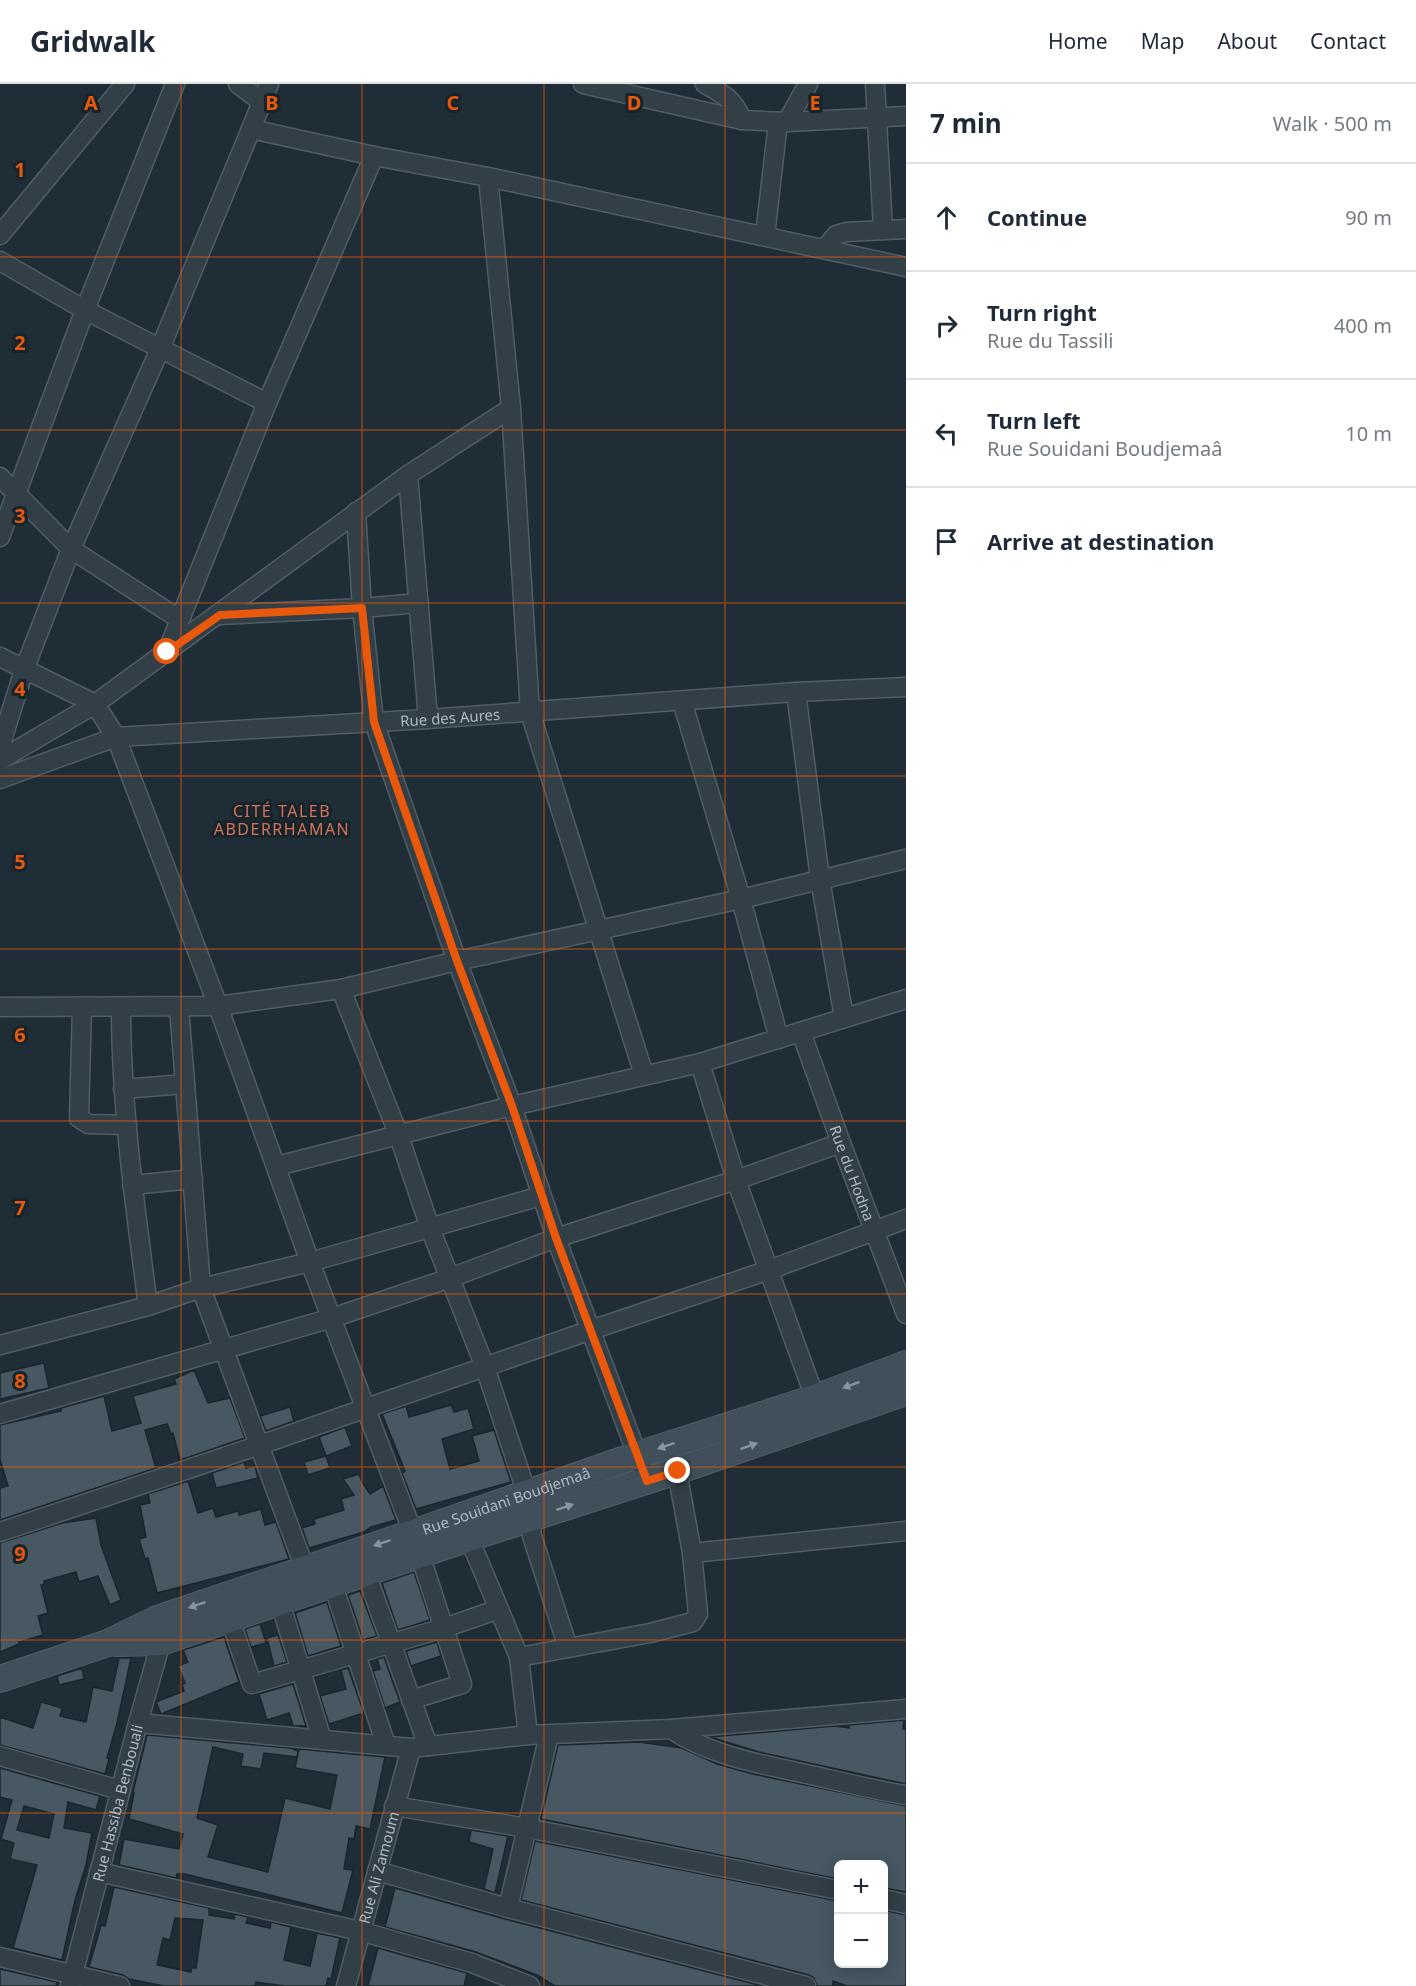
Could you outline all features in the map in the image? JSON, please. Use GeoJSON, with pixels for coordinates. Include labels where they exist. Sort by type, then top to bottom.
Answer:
{"type":"FeatureCollection","features":[{"type":"Feature","properties":{"kind":"main road","name":"Rue Souidani Boudjemaâ"},"geometry":{"type":"LineString","coordinates":[[0,1679],[108,1643],[159,1630],[230,1619],[366,1573],[416,1544],[469,1538],[530,1505],[637,1455],[815,1398],[906,1364]]}},
{"type":"Feature","properties":{"kind":"main road","name":"Rue Souidani Boudjemaâ"},"geometry":{"type":"LineString","coordinates":[[159,1630],[305,1569],[416,1544],[530,1505],[647,1481],[906,1392]]}},
{"type":"Feature","properties":{"kind":"street"},"geometry":{"type":"LineString","coordinates":[[0,235],[125,84]]}},
{"type":"Feature","properties":{"kind":"street"},"geometry":{"type":"LineString","coordinates":[[0,537],[175,84]]}},
{"type":"Feature","properties":{"kind":"street"},"geometry":{"type":"LineString","coordinates":[[238,84],[262,102]]}},
{"type":"Feature","properties":{"kind":"street"},"geometry":{"type":"LineString","coordinates":[[0,747],[24,670],[71,549],[160,349],[269,84]]}},
{"type":"Feature","properties":{"kind":"street"},"geometry":{"type":"LineString","coordinates":[[583,84],[742,120],[782,122],[906,116]]}},
{"type":"Feature","properties":{"kind":"street"},"geometry":{"type":"LineString","coordinates":[[705,84],[730,99],[742,120]]}},
{"type":"Feature","properties":{"kind":"street"},"geometry":{"type":"LineString","coordinates":[[765,236],[782,122],[807,84]]}},
{"type":"Feature","properties":{"kind":"street"},"geometry":{"type":"LineString","coordinates":[[875,84],[883,229]]}},
{"type":"Feature","properties":{"kind":"street"},"geometry":{"type":"LineString","coordinates":[[251,129],[374,156],[488,177],[906,267]]}},
{"type":"Feature","properties":{"kind":"street"},"geometry":{"type":"LineString","coordinates":[[167,652],[267,403],[374,156]]}},
{"type":"Feature","properties":{"kind":"street"},"geometry":{"type":"LineString","coordinates":[[488,177],[512,408],[530,712],[644,1075]]}},
{"type":"Feature","properties":{"kind":"street"},"geometry":{"type":"LineString","coordinates":[[825,249],[836,235],[846,232],[906,229]]}},
{"type":"Feature","properties":{"kind":"street"},"geometry":{"type":"LineString","coordinates":[[0,261],[86,310],[267,403]]}},
{"type":"Feature","properties":{"kind":"street"},"geometry":{"type":"LineString","coordinates":[[0,760],[95,704],[220,615],[408,474],[512,408]]}},
{"type":"Feature","properties":{"kind":"street"},"geometry":{"type":"LineString","coordinates":[[408,474],[429,719]]}},
{"type":"Feature","properties":{"kind":"street"},"geometry":{"type":"LineString","coordinates":[[0,477],[71,549],[179,619]]}},
{"type":"Feature","properties":{"kind":"street"},"geometry":{"type":"LineString","coordinates":[[356,512],[362,608],[374,722],[457,961],[512,1106],[556,1238],[647,1481]]}},
{"type":"Feature","properties":{"kind":"street"},"geometry":{"type":"LineString","coordinates":[[220,615],[419,603]]}},
{"type":"Feature","properties":{"kind":"street"},"geometry":{"type":"LineString","coordinates":[[0,657],[95,704],[116,737],[218,1006],[310,1262],[367,1407],[416,1544],[462,1684],[411,1700]]}},
{"type":"Feature","properties":{"kind":"street","name":"Rue des Aures"},"geometry":{"type":"LineString","coordinates":[[0,779],[116,737],[429,719],[796,692],[906,687]]}},
{"type":"Feature","properties":{"kind":"street"},"geometry":{"type":"LineString","coordinates":[[796,692],[820,879],[844,1018]]}},
{"type":"Feature","properties":{"kind":"street"},"geometry":{"type":"LineString","coordinates":[[682,701],[741,898],[779,1039]]}},
{"type":"Feature","properties":{"kind":"street"},"geometry":{"type":"LineString","coordinates":[[0,1007],[218,1006],[341,989],[906,859]]}},
{"type":"Feature","properties":{"kind":"street"},"geometry":{"type":"LineString","coordinates":[[341,989],[399,1136],[429,1228],[485,1367],[530,1505],[532,1536],[568,1648]]}},
{"type":"Feature","properties":{"kind":"street"},"geometry":{"type":"LineString","coordinates":[[277,1166],[512,1106],[700,1063],[906,999]]}},
{"type":"Feature","properties":{"kind":"street"},"geometry":{"type":"LineString","coordinates":[[82,1007],[79,1118],[88,1124],[127,1125]]}},
{"type":"Feature","properties":{"kind":"street"},"geometry":{"type":"LineString","coordinates":[[121,1007],[123,1089],[132,1185],[148,1306]]}},
{"type":"Feature","properties":{"kind":"street"},"geometry":{"type":"LineString","coordinates":[[179,1007],[201,1288],[305,1569]]}},
{"type":"Feature","properties":{"kind":"street","name":"Rue du Hodna"},"geometry":{"type":"LineString","coordinates":[[801,1032],[906,1314]]}},
{"type":"Feature","properties":{"kind":"street"},"geometry":{"type":"LineString","coordinates":[[700,1063],[736,1180],[815,1398]]}},
{"type":"Feature","properties":{"kind":"street"},"geometry":{"type":"LineString","coordinates":[[123,1089],[185,1084]]}},
{"type":"Feature","properties":{"kind":"street"},"geometry":{"type":"LineString","coordinates":[[0,1414],[332,1318],[450,1278],[556,1238],[736,1180],[841,1143]]}},
{"type":"Feature","properties":{"kind":"street"},"geometry":{"type":"LineString","coordinates":[[132,1185],[193,1179]]}},
{"type":"Feature","properties":{"kind":"street"},"geometry":{"type":"LineString","coordinates":[[0,1345],[148,1306],[201,1288],[310,1262],[541,1196]]}},
{"type":"Feature","properties":{"kind":"street"},"geometry":{"type":"LineString","coordinates":[[0,1532],[769,1270],[906,1219]]}},
{"type":"Feature","properties":{"kind":"street"},"geometry":{"type":"LineString","coordinates":[[519,1657],[650,1633],[693,1622],[698,1614],[692,1553],[678,1471]]}},
{"type":"Feature","properties":{"kind":"street"},"geometry":{"type":"LineString","coordinates":[[692,1553],[906,1531]]}},
{"type":"Feature","properties":{"kind":"street"},"geometry":{"type":"LineString","coordinates":[[469,1538],[519,1657],[528,1735]]}},
{"type":"Feature","properties":{"kind":"street"},"geometry":{"type":"LineString","coordinates":[[366,1573],[411,1700],[419,1747]]}},
{"type":"Feature","properties":{"kind":"street"},"geometry":{"type":"LineString","coordinates":[[333,1585],[386,1746]]}},
{"type":"Feature","properties":{"kind":"street"},"geometry":{"type":"LineString","coordinates":[[280,1602],[322,1740]]}},
{"type":"Feature","properties":{"kind":"street"},"geometry":{"type":"LineString","coordinates":[[230,1619],[252,1684],[444,1628],[499,1609]]}},
{"type":"Feature","properties":{"kind":"street","name":"Rue Hassiba Benbouali"},"geometry":{"type":"LineString","coordinates":[[71,1980],[138,1723],[159,1630]]}},
{"type":"Feature","properties":{"kind":"street"},"geometry":{"type":"LineString","coordinates":[[138,1723],[386,1746],[419,1747],[528,1735],[671,1729],[906,1709]]}},
{"type":"Feature","properties":{"kind":"street"},"geometry":{"type":"LineString","coordinates":[[671,1729],[701,1747],[724,1755],[855,1785],[906,1794]]}},
{"type":"Feature","properties":{"kind":"street"},"geometry":{"type":"LineString","coordinates":[[508,1908],[549,1735]]}},
{"type":"Feature","properties":{"kind":"street","name":"Rue Ali Zamoum"},"geometry":{"type":"LineString","coordinates":[[346,1986],[394,1806],[419,1747]]}},
{"type":"Feature","properties":{"kind":"street"},"geometry":{"type":"LineString","coordinates":[[0,1756],[120,1790]]}},
{"type":"Feature","properties":{"kind":"street"},"geometry":{"type":"LineString","coordinates":[[394,1806],[527,1828],[834,1889]]}},
{"type":"Feature","properties":{"kind":"street"},"geometry":{"type":"LineString","coordinates":[[99,1872],[360,1931],[472,1963],[530,1986]]}},
{"type":"Feature","properties":{"kind":"street"},"geometry":{"type":"LineString","coordinates":[[377,1872],[806,1986]]}},
{"type":"Feature","properties":{"kind":"street"},"geometry":{"type":"LineString","coordinates":[[888,1900],[906,1904]]}},
{"type":"Feature","properties":{"kind":"street"},"geometry":{"type":"LineString","coordinates":[[0,1958],[71,1980],[120,1986]]}},
{"type":"Feature","properties":{"kind":"building"},"geometry":{"type":"Polygon","coordinates":[[[44,1363],[49,1388],[0,1399],[0,1373],[44,1363]]]}},
{"type":"Feature","properties":{"kind":"building"},"geometry":{"type":"Polygon","coordinates":[[[194,1370],[208,1403],[230,1398],[245,1438],[180,1460],[173,1433],[171,1434],[167,1424],[145,1430],[156,1468],[0,1520],[0,1488],[8,1486],[0,1459],[0,1425],[61,1411],[61,1408],[104,1396],[112,1431],[141,1423],[133,1396],[176,1384],[174,1379],[194,1370]]]}},
{"type":"Feature","properties":{"kind":"building"},"geometry":{"type":"Polygon","coordinates":[[[451,1405],[454,1412],[468,1408],[474,1429],[442,1439],[450,1469],[479,1461],[472,1436],[494,1430],[511,1482],[416,1509],[402,1473],[405,1471],[382,1414],[406,1406],[409,1417],[451,1405]]]}},
{"type":"Feature","properties":{"kind":"building"},"geometry":{"type":"Polygon","coordinates":[[[290,1407],[294,1421],[266,1431],[260,1416],[290,1407]]]}},
{"type":"Feature","properties":{"kind":"building"},"geometry":{"type":"Polygon","coordinates":[[[345,1427],[352,1446],[326,1456],[319,1437],[345,1427]]]}},
{"type":"Feature","properties":{"kind":"building"},"geometry":{"type":"Polygon","coordinates":[[[326,1456],[330,1468],[308,1475],[304,1462],[326,1456]]]}},
{"type":"Feature","properties":{"kind":"building"},"geometry":{"type":"Polygon","coordinates":[[[244,1462],[246,1468],[255,1466],[258,1478],[216,1488],[212,1473],[244,1462]]]}},
{"type":"Feature","properties":{"kind":"building"},"geometry":{"type":"Polygon","coordinates":[[[359,1474],[370,1494],[383,1486],[396,1520],[309,1548],[302,1528],[315,1524],[314,1519],[344,1510],[341,1499],[354,1495],[343,1479],[359,1474]]]}},
{"type":"Feature","properties":{"kind":"building"},"geometry":{"type":"Polygon","coordinates":[[[188,1481],[198,1513],[213,1508],[216,1517],[238,1511],[239,1515],[261,1509],[265,1525],[276,1522],[289,1559],[157,1593],[148,1558],[145,1559],[139,1539],[146,1537],[140,1505],[150,1503],[148,1494],[188,1481]]]}},
{"type":"Feature","properties":{"kind":"building"},"geometry":{"type":"Polygon","coordinates":[[[96,1518],[101,1545],[121,1600],[110,1605],[98,1576],[79,1582],[76,1572],[44,1581],[45,1584],[41,1585],[48,1613],[38,1616],[43,1635],[19,1642],[0,1652],[0,1543],[62,1523],[96,1518]]]}},
{"type":"Feature","properties":{"kind":"building"},"geometry":{"type":"Polygon","coordinates":[[[414,1572],[430,1620],[398,1630],[382,1583],[414,1572]]]}},
{"type":"Feature","properties":{"kind":"building"},"geometry":{"type":"Polygon","coordinates":[[[360,1591],[377,1636],[363,1640],[348,1595],[360,1591]]]}},
{"type":"Feature","properties":{"kind":"building"},"geometry":{"type":"Polygon","coordinates":[[[327,1602],[341,1646],[308,1656],[295,1613],[327,1602]]]}},
{"type":"Feature","properties":{"kind":"building"},"geometry":{"type":"Polygon","coordinates":[[[260,1624],[266,1643],[251,1647],[245,1629],[260,1624]]]}},
{"type":"Feature","properties":{"kind":"building"},"geometry":{"type":"Polygon","coordinates":[[[278,1635],[287,1662],[274,1666],[267,1638],[278,1635]]]}},
{"type":"Feature","properties":{"kind":"building"},"geometry":{"type":"Polygon","coordinates":[[[224,1637],[239,1682],[161,1714],[156,1702],[184,1691],[182,1684],[185,1683],[178,1666],[188,1662],[183,1650],[224,1637]]]}},
{"type":"Feature","properties":{"kind":"building"},"geometry":{"type":"Polygon","coordinates":[[[437,1642],[441,1656],[411,1666],[406,1651],[437,1642]]]}},
{"type":"Feature","properties":{"kind":"building"},"geometry":{"type":"Polygon","coordinates":[[[384,1657],[400,1702],[385,1708],[373,1671],[380,1669],[377,1659],[384,1657]]]}},
{"type":"Feature","properties":{"kind":"building"},"geometry":{"type":"Polygon","coordinates":[[[119,1658],[131,1658],[105,1774],[0,1745],[0,1717],[33,1728],[41,1702],[62,1708],[60,1716],[86,1722],[93,1687],[112,1691],[119,1658]]]}},
{"type":"Feature","properties":{"kind":"building"},"geometry":{"type":"Polygon","coordinates":[[[82,1668],[84,1679],[59,1685],[57,1676],[82,1668]]]}},
{"type":"Feature","properties":{"kind":"building"},"geometry":{"type":"Polygon","coordinates":[[[348,1668],[364,1713],[329,1724],[320,1696],[346,1689],[341,1670],[348,1668]]]}},
{"type":"Feature","properties":{"kind":"building"},"geometry":{"type":"Polygon","coordinates":[[[293,1684],[306,1726],[293,1726],[289,1713],[267,1720],[259,1694],[293,1684]]]}},
{"type":"Feature","properties":{"kind":"building"},"geometry":{"type":"Polygon","coordinates":[[[904,1720],[906,1784],[759,1752],[710,1737],[834,1726],[849,1728],[849,1725],[904,1720]]]}},
{"type":"Feature","properties":{"kind":"building"},"geometry":{"type":"Polygon","coordinates":[[[147,1735],[290,1748],[298,1751],[297,1757],[264,1753],[261,1769],[241,1766],[243,1754],[213,1747],[197,1818],[218,1825],[208,1857],[268,1872],[285,1798],[330,1809],[337,1775],[295,1768],[299,1749],[385,1757],[370,1829],[356,1826],[354,1839],[349,1838],[344,1869],[353,1870],[342,1913],[185,1874],[177,1874],[176,1878],[119,1865],[124,1839],[179,1849],[183,1834],[129,1819],[147,1735]]]}},
{"type":"Feature","properties":{"kind":"building"},"geometry":{"type":"Polygon","coordinates":[[[639,1742],[682,1748],[717,1764],[753,1774],[906,1806],[906,1892],[888,1889],[888,1860],[834,1860],[834,1878],[541,1819],[558,1745],[639,1742]]]}},
{"type":"Feature","properties":{"kind":"building"},"geometry":{"type":"Polygon","coordinates":[[[0,1768],[100,1796],[96,1810],[68,1802],[64,1828],[92,1833],[62,1960],[13,1948],[37,1865],[10,1859],[14,1843],[1,1839],[12,1800],[0,1797],[0,1768]],[[24,1806],[17,1830],[49,1838],[54,1814],[24,1806]]]}},
{"type":"Feature","properties":{"kind":"building"},"geometry":{"type":"Polygon","coordinates":[[[471,1830],[508,1836],[495,1893],[484,1889],[493,1849],[469,1842],[471,1830]]]}},
{"type":"Feature","properties":{"kind":"building"},"geometry":{"type":"Polygon","coordinates":[[[535,1841],[834,1900],[834,1968],[888,1968],[888,1911],[906,1915],[906,1986],[847,1986],[833,1981],[833,1986],[817,1986],[814,1978],[809,1975],[521,1900],[535,1841]]]}},
{"type":"Feature","properties":{"kind":"building"},"geometry":{"type":"Polygon","coordinates":[[[114,1887],[209,1908],[209,1915],[234,1919],[235,1914],[248,1917],[246,1923],[270,1928],[271,1922],[291,1927],[284,1960],[310,1966],[317,1933],[340,1938],[331,1979],[328,1978],[326,1986],[284,1986],[256,1982],[255,1986],[164,1986],[129,1979],[123,1975],[89,1967],[101,1925],[105,1926],[114,1887]],[[175,1918],[170,1940],[163,1938],[157,1965],[191,1972],[191,1968],[196,1968],[203,1920],[175,1918]]]}},
{"type":"Feature","properties":{"kind":"building"},"geometry":{"type":"Polygon","coordinates":[[[395,1888],[762,1986],[555,1986],[537,1975],[473,1951],[385,1927],[395,1888]]]}},
{"type":"Feature","properties":{"kind":"building"},"geometry":{"type":"Polygon","coordinates":[[[378,1948],[467,1973],[464,1986],[368,1986],[378,1948]]]}},
{"type":"Feature","properties":{"kind":"building"},"geometry":{"type":"Polygon","coordinates":[[[0,1969],[57,1982],[56,1986],[0,1986],[0,1969]]]}},
{"type":"Feature","properties":{"kind":"district","name":"CITÉ TALEB ABDERRHAMAN"},"geometry":{"type":"Point","coordinates":[282,820]}},
{"type":"Feature","properties":{"kind":"route"},"geometry":{"type":"LineString","coordinates":[[167,652],[220,615],[362,608],[374,722],[457,961],[512,1106],[556,1238],[647,1481],[678,1471]]}}]}
